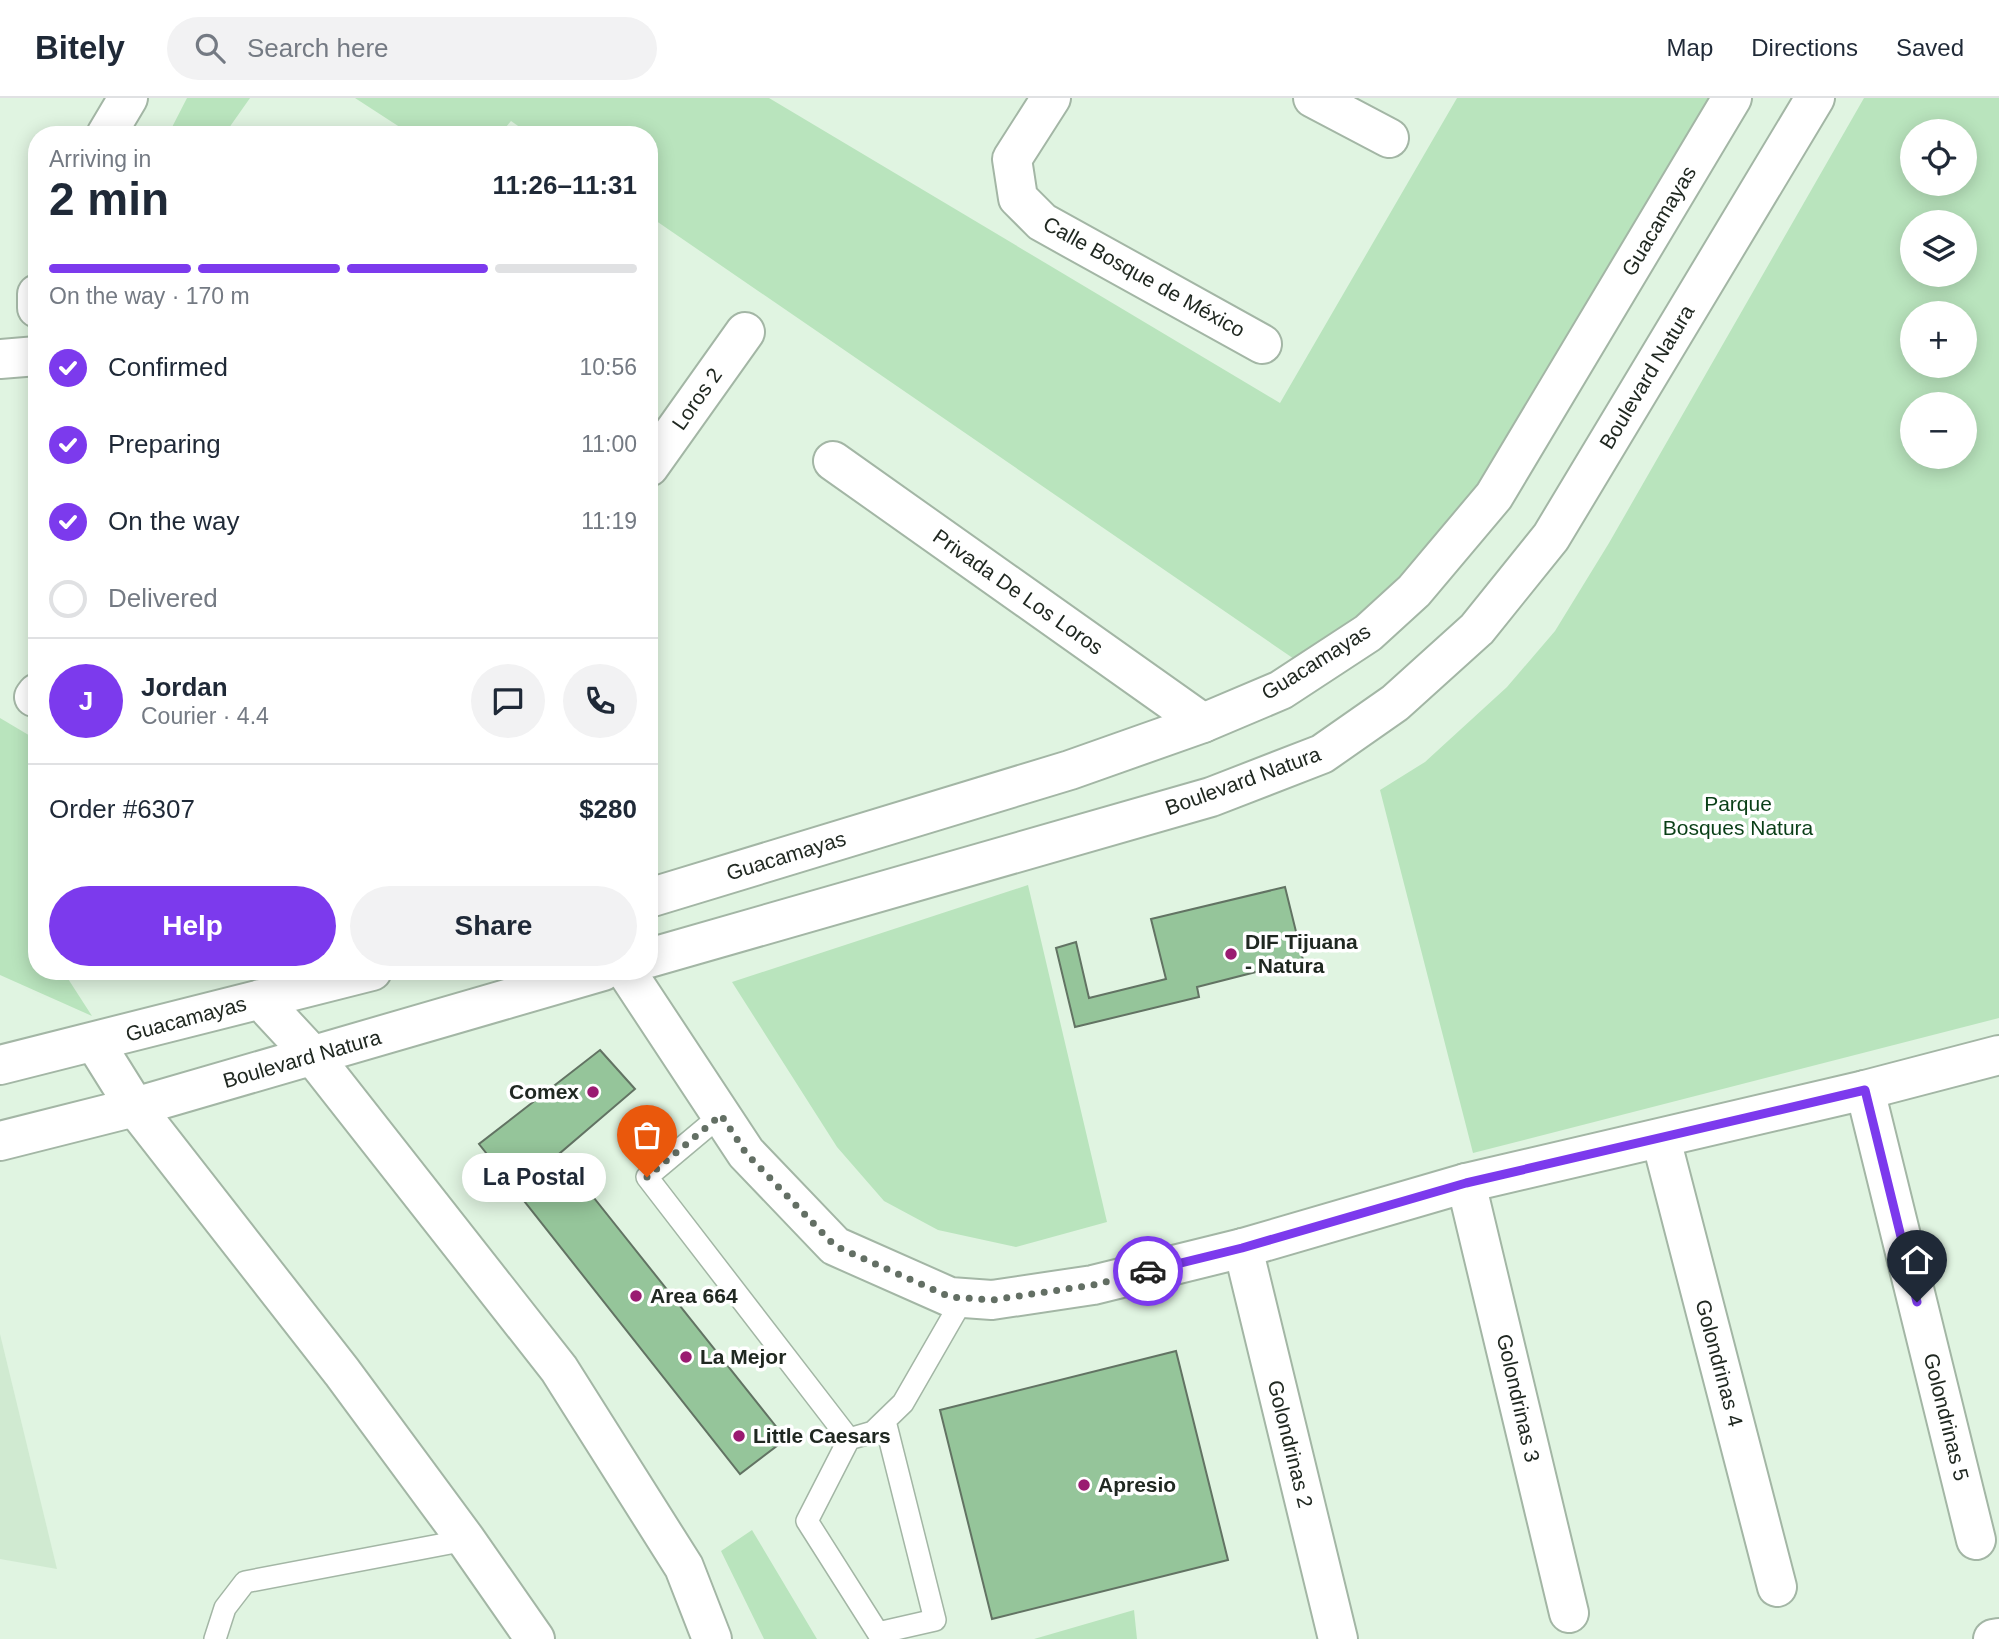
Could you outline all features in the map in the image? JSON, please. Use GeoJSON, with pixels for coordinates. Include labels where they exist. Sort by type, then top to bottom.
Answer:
{"type":"FeatureCollection","features":[{"type":"Feature","properties":{"kind":"street"},"geometry":{"type":"LineString","coordinates":[[111,126],[128,98]]}},
{"type":"Feature","properties":{"kind":"street","name":"Calle Bosque de México"},"geometry":{"type":"LineString","coordinates":[[1051,98],[1012,159],[1018,198],[1042,222],[1262,344]]}},
{"type":"Feature","properties":{"kind":"street"},"geometry":{"type":"LineString","coordinates":[[1313,98],[1389,138]]}},
{"type":"Feature","properties":{"kind":"street","name":"Guacamayas"},"geometry":{"type":"LineString","coordinates":[[658,895],[1070,770],[1203,723],[1282,690],[1368,633],[1414,591],[1494,496],[1732,98]]}},
{"type":"Feature","properties":{"kind":"street","name":"Boulevard Natura"},"geometry":{"type":"LineString","coordinates":[[658,955],[1211,797],[1322,754],[1395,704],[1477,629],[1550,537],[1815,98]]}},
{"type":"Feature","properties":{"kind":"street","name":"Loros 2"},"geometry":{"type":"LineString","coordinates":[[658,454],[745,332]]}},
{"type":"Feature","properties":{"kind":"street"},"geometry":{"type":"LineString","coordinates":[[0,359],[28,357]]}},
{"type":"Feature","properties":{"kind":"street","name":"Privada De Los Loros"},"geometry":{"type":"LineString","coordinates":[[833,461],[1203,723]]}},
{"type":"Feature","properties":{"kind":"street","name":"Guacamayas"},"geometry":{"type":"LineString","coordinates":[[0,1065],[336,980]]}},
{"type":"Feature","properties":{"kind":"street","name":"Boulevard Natura"},"geometry":{"type":"LineString","coordinates":[[0,1141],[135,1107],[572,980]]}},
{"type":"Feature","properties":{"kind":"street"},"geometry":{"type":"LineString","coordinates":[[632,980],[746,1153],[835,1246],[950,1297],[992,1300],[1093,1285],[1242,1248],[1466,1183],[1661,1139],[1999,1055]]}},
{"type":"Feature","properties":{"kind":"street"},"geometry":{"type":"LineString","coordinates":[[260,999],[313,1056],[559,1369],[684,1567],[712,1639]]}},
{"type":"Feature","properties":{"kind":"street"},"geometry":{"type":"LineString","coordinates":[[94,1043],[135,1107],[342,1372],[535,1639]]}},
{"type":"Feature","properties":{"kind":"street","name":"Golondrinas 5"},"geometry":{"type":"LineString","coordinates":[[1865,1090],[1976,1540]]}},
{"type":"Feature","properties":{"kind":"street","name":"Golondrinas 4"},"geometry":{"type":"LineString","coordinates":[[1661,1139],[1777,1587]]}},
{"type":"Feature","properties":{"kind":"street","name":"Golondrinas 3"},"geometry":{"type":"LineString","coordinates":[[1466,1183],[1569,1613]]}},
{"type":"Feature","properties":{"kind":"street","name":"Golondrinas 2"},"geometry":{"type":"LineString","coordinates":[[1242,1248],[1338,1639]]}},
{"type":"Feature","properties":{"kind":"street"},"geometry":{"type":"LineString","coordinates":[[1993,1639],[1999,1638]]}},
{"type":"Feature","properties":{"kind":"lane"},"geometry":{"type":"LineString","coordinates":[[721,1115],[647,1177],[849,1439]]}},
{"type":"Feature","properties":{"kind":"lane"},"geometry":{"type":"LineString","coordinates":[[885,1421],[935,1619],[878,1633],[807,1521],[849,1439],[873,1432],[903,1403],[964,1297]]}},
{"type":"Feature","properties":{"kind":"lane"},"geometry":{"type":"LineString","coordinates":[[215,1639],[225,1608],[245,1582],[466,1540]]}},
{"type":"Feature","properties":{"kind":"shaded area"},"geometry":{"type":"Polygon","coordinates":[[[0,1334],[57,1569],[0,1559],[0,1334]]]}},
{"type":"Feature","properties":{"kind":"green space"},"geometry":{"type":"Polygon","coordinates":[[[187,98],[250,98],[230,126],[173,126],[187,98]]]}},
{"type":"Feature","properties":{"kind":"green space"},"geometry":{"type":"Polygon","coordinates":[[[355,98],[769,98],[1280,403],[1457,98],[1732,98],[1414,591],[1300,663],[658,222],[658,126],[518,126],[511,121],[507,126],[398,126],[355,98]]]}},
{"type":"Feature","properties":{"kind":"green space","name":"Parque Bosques Natura"},"geometry":{"type":"Polygon","coordinates":[[[1864,98],[1999,98],[1999,1018],[1473,1153],[1380,790],[1425,762],[1507,687],[1555,631],[1609,543],[1864,98]]]}},
{"type":"Feature","properties":{"kind":"green space"},"geometry":{"type":"Polygon","coordinates":[[[0,718],[28,735],[28,980],[69,980],[92,1016],[0,975],[0,718]]]}},
{"type":"Feature","properties":{"kind":"green space"},"geometry":{"type":"Polygon","coordinates":[[[1028,885],[1107,1222],[1016,1247],[938,1230],[884,1201],[837,1147],[732,982],[1028,885]]]}},
{"type":"Feature","properties":{"kind":"green space"},"geometry":{"type":"Polygon","coordinates":[[[752,1530],[817,1639],[764,1639],[721,1551],[752,1530]]]}},
{"type":"Feature","properties":{"kind":"green space"},"geometry":{"type":"Polygon","coordinates":[[[1134,1610],[1137,1639],[1034,1639],[1134,1610]]]}},
{"type":"Feature","properties":{"kind":"building","name":"DIF Tijuana - Natura"},"geometry":{"type":"Polygon","coordinates":[[[1285,887],[1303,960],[1197,987],[1199,997],[1075,1027],[1056,948],[1076,942],[1089,998],[1166,979],[1151,919],[1285,887]]]}},
{"type":"Feature","properties":{"kind":"building","name":"Area 664"},"geometry":{"type":"Polygon","coordinates":[[[600,1050],[635,1089],[559,1154],[786,1439],[740,1474],[479,1144],[600,1050]]]}},
{"type":"Feature","properties":{"kind":"building","name":"Apresio"},"geometry":{"type":"Polygon","coordinates":[[[1176,1351],[1228,1560],[992,1619],[940,1410],[1176,1351]]]}},
{"type":"Feature","properties":{"kind":"way so far"},"geometry":{"type":"LineString","coordinates":[[647,1177],[721,1115],[746,1153],[835,1246],[950,1297],[992,1300],[1093,1285],[1148,1271]]}},
{"type":"Feature","properties":{"kind":"place","name":"DIF Tijuana - Natura"},"geometry":{"type":"Point","coordinates":[1231,954]}},
{"type":"Feature","properties":{"kind":"place","name":"Comex"},"geometry":{"type":"Point","coordinates":[593,1092]}},
{"type":"Feature","properties":{"kind":"place","name":"La Postal"},"geometry":{"type":"Point","coordinates":[647,1177]}},
{"type":"Feature","properties":{"kind":"place","name":"Area 664"},"geometry":{"type":"Point","coordinates":[636,1296]}},
{"type":"Feature","properties":{"kind":"place","name":"La Mejor"},"geometry":{"type":"Point","coordinates":[686,1357]}},
{"type":"Feature","properties":{"kind":"place","name":"Little Caesars"},"geometry":{"type":"Point","coordinates":[739,1436]}},
{"type":"Feature","properties":{"kind":"place","name":"Apresio"},"geometry":{"type":"Point","coordinates":[1084,1485]}},
{"type":"Feature","properties":{"kind":"route"},"geometry":{"type":"LineString","coordinates":[[1148,1271],[1242,1248],[1466,1183],[1865,1090],[1917,1302]]}}]}
